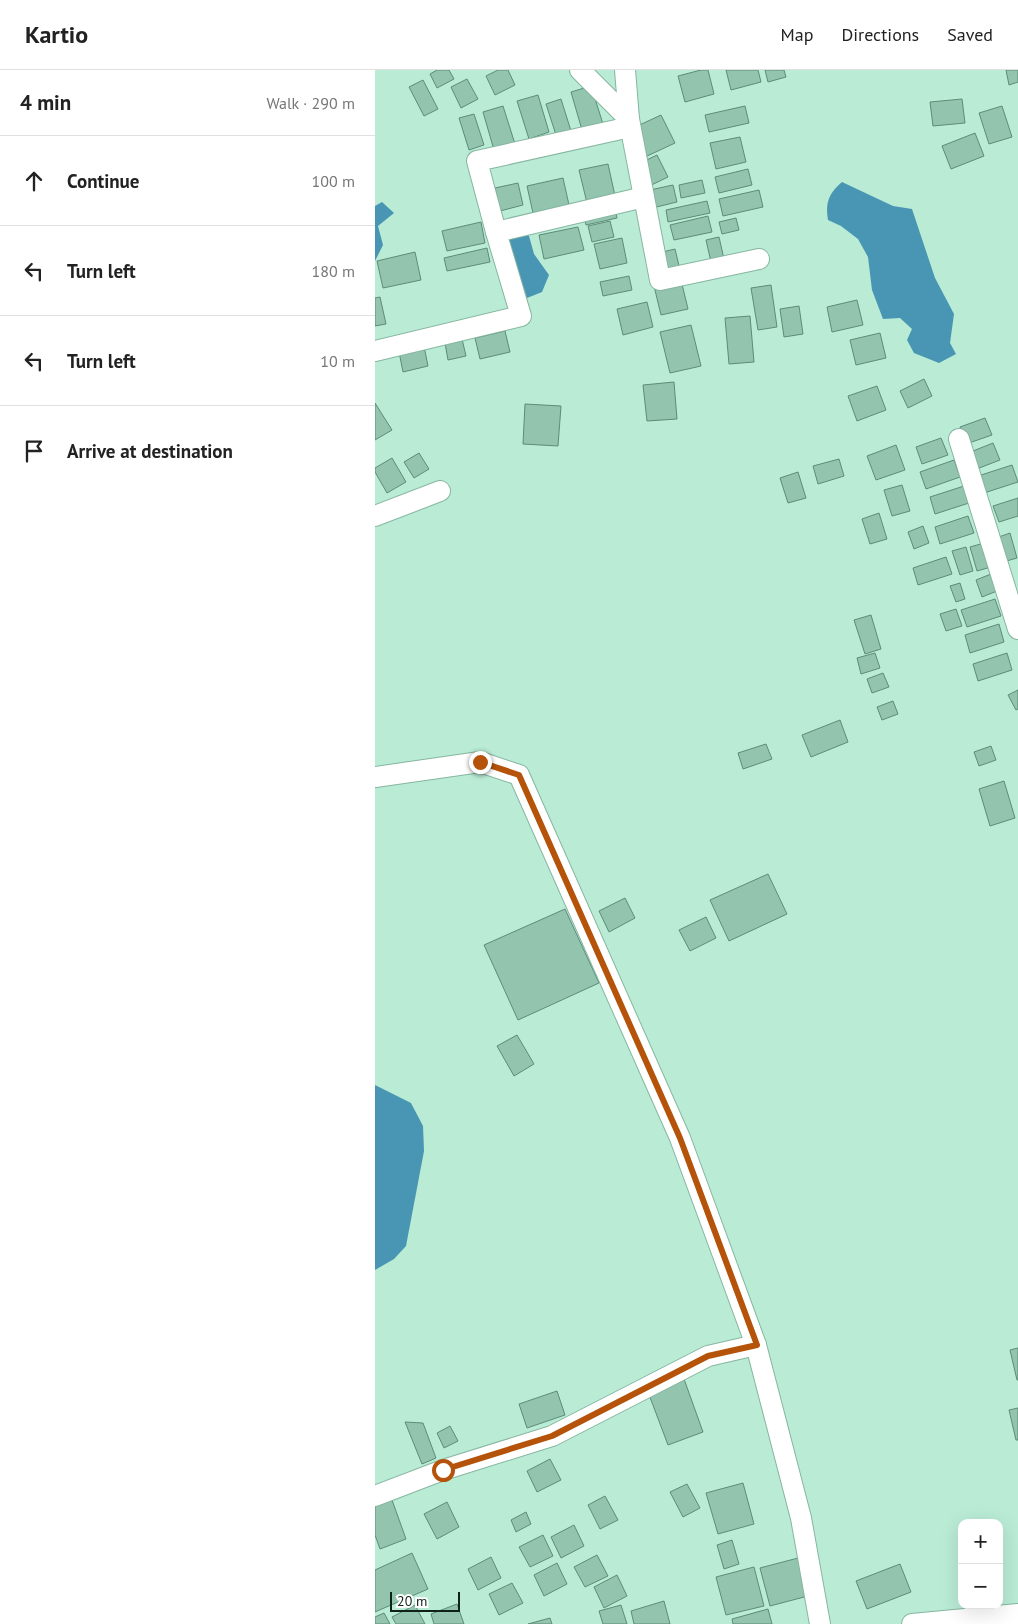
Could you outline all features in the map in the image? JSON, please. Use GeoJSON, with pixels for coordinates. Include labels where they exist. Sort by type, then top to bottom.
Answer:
{"type":"FeatureCollection","features":[{"type":"Feature","properties":{"kind":"street"},"geometry":{"type":"LineString","coordinates":[[580,70],[629,123]]}},
{"type":"Feature","properties":{"kind":"street"},"geometry":{"type":"LineString","coordinates":[[625,70],[629,123],[660,280],[759,259]]}},
{"type":"Feature","properties":{"kind":"street"},"geometry":{"type":"LineString","coordinates":[[375,351],[521,316],[477,161],[629,123]]}},
{"type":"Feature","properties":{"kind":"street"},"geometry":{"type":"LineString","coordinates":[[497,232],[644,197]]}},
{"type":"Feature","properties":{"kind":"street"},"geometry":{"type":"LineString","coordinates":[[959,439],[1018,629]]}},
{"type":"Feature","properties":{"kind":"street"},"geometry":{"type":"LineString","coordinates":[[375,516],[440,491]]}},
{"type":"Feature","properties":{"kind":"street"},"geometry":{"type":"LineString","coordinates":[[375,777],[480,762],[519,775],[680,1138],[757,1345],[801,1518],[820,1624]]}},
{"type":"Feature","properties":{"kind":"street"},"geometry":{"type":"LineString","coordinates":[[375,1496],[443,1470],[552,1436],[708,1356],[757,1345]]}},
{"type":"Feature","properties":{"kind":"street"},"geometry":{"type":"LineString","coordinates":[[912,1624],[1018,1614]]}},
{"type":"Feature","properties":{"kind":"water"},"geometry":{"type":"Polygon","coordinates":[[[842,182],[893,206],[912,209],[935,278],[954,314],[950,343],[956,354],[939,363],[914,353],[907,340],[912,329],[900,318],[883,319],[872,290],[868,257],[858,239],[841,226],[828,220],[827,208],[829,199],[842,182]]]}},
{"type":"Feature","properties":{"kind":"water"},"geometry":{"type":"Polygon","coordinates":[[[382,202],[394,213],[378,226],[383,245],[375,261],[375,206],[382,202]]]}},
{"type":"Feature","properties":{"kind":"water"},"geometry":{"type":"Polygon","coordinates":[[[523,229],[529,236],[534,254],[549,275],[542,292],[527,298],[522,296],[507,235],[523,229]]]}},
{"type":"Feature","properties":{"kind":"water"},"geometry":{"type":"Polygon","coordinates":[[[375,1085],[411,1103],[423,1126],[424,1151],[406,1246],[394,1259],[375,1270],[375,1085]]]}},
{"type":"Feature","properties":{"kind":"building"},"geometry":{"type":"Polygon","coordinates":[[[437,70],[449,70],[454,79],[437,88],[430,74],[437,70]]]}},
{"type":"Feature","properties":{"kind":"building"},"geometry":{"type":"Polygon","coordinates":[[[498,70],[508,70],[515,85],[495,95],[486,76],[498,70]]]}},
{"type":"Feature","properties":{"kind":"building"},"geometry":{"type":"Polygon","coordinates":[[[708,70],[714,94],[685,102],[678,76],[708,70]]]}},
{"type":"Feature","properties":{"kind":"building"},"geometry":{"type":"Polygon","coordinates":[[[726,70],[758,70],[761,82],[731,90],[726,70]]]}},
{"type":"Feature","properties":{"kind":"building"},"geometry":{"type":"Polygon","coordinates":[[[765,70],[784,70],[786,77],[768,82],[765,70]]]}},
{"type":"Feature","properties":{"kind":"building"},"geometry":{"type":"Polygon","coordinates":[[[1006,70],[1018,70],[1018,82],[1009,85],[1006,70]]]}},
{"type":"Feature","properties":{"kind":"building"},"geometry":{"type":"Polygon","coordinates":[[[467,79],[478,99],[461,108],[451,87],[467,79]]]}},
{"type":"Feature","properties":{"kind":"building"},"geometry":{"type":"Polygon","coordinates":[[[423,80],[438,109],[424,116],[409,87],[423,80]]]}},
{"type":"Feature","properties":{"kind":"building"},"geometry":{"type":"Polygon","coordinates":[[[591,86],[603,124],[582,130],[571,92],[591,86]]]}},
{"type":"Feature","properties":{"kind":"building"},"geometry":{"type":"Polygon","coordinates":[[[538,95],[549,132],[529,139],[517,101],[538,95]]]}},
{"type":"Feature","properties":{"kind":"building"},"geometry":{"type":"Polygon","coordinates":[[[561,99],[571,131],[556,135],[546,104],[561,99]]]}},
{"type":"Feature","properties":{"kind":"building"},"geometry":{"type":"Polygon","coordinates":[[[962,99],[965,123],[933,126],[930,102],[962,99]]]}},
{"type":"Feature","properties":{"kind":"building"},"geometry":{"type":"Polygon","coordinates":[[[503,106],[515,144],[494,150],[483,112],[503,106]]]}},
{"type":"Feature","properties":{"kind":"building"},"geometry":{"type":"Polygon","coordinates":[[[745,106],[749,123],[709,132],[705,115],[745,106]]]}},
{"type":"Feature","properties":{"kind":"building"},"geometry":{"type":"Polygon","coordinates":[[[1002,106],[1012,137],[989,144],[979,113],[1002,106]]]}},
{"type":"Feature","properties":{"kind":"building"},"geometry":{"type":"Polygon","coordinates":[[[474,114],[484,145],[469,150],[459,118],[474,114]]]}},
{"type":"Feature","properties":{"kind":"building"},"geometry":{"type":"Polygon","coordinates":[[[661,115],[675,143],[645,157],[631,129],[661,115]]]}},
{"type":"Feature","properties":{"kind":"building"},"geometry":{"type":"Polygon","coordinates":[[[975,133],[984,156],[951,169],[942,146],[975,133]]]}},
{"type":"Feature","properties":{"kind":"building"},"geometry":{"type":"Polygon","coordinates":[[[740,137],[746,162],[716,169],[710,143],[740,137]]]}},
{"type":"Feature","properties":{"kind":"building"},"geometry":{"type":"Polygon","coordinates":[[[657,155],[668,177],[639,191],[628,169],[657,155]]]}},
{"type":"Feature","properties":{"kind":"building"},"geometry":{"type":"Polygon","coordinates":[[[608,164],[615,196],[587,203],[579,170],[608,164]]]}},
{"type":"Feature","properties":{"kind":"building"},"geometry":{"type":"Polygon","coordinates":[[[748,169],[752,185],[719,193],[715,177],[748,169]]]}},
{"type":"Feature","properties":{"kind":"building"},"geometry":{"type":"Polygon","coordinates":[[[563,178],[569,205],[533,213],[527,186],[563,178]]]}},
{"type":"Feature","properties":{"kind":"building"},"geometry":{"type":"Polygon","coordinates":[[[702,180],[705,193],[681,198],[679,185],[702,180]]]}},
{"type":"Feature","properties":{"kind":"building"},"geometry":{"type":"Polygon","coordinates":[[[518,183],[523,205],[500,211],[495,188],[518,183]]]}},
{"type":"Feature","properties":{"kind":"building"},"geometry":{"type":"Polygon","coordinates":[[[673,185],[677,202],[640,211],[636,193],[673,185]]]}},
{"type":"Feature","properties":{"kind":"building"},"geometry":{"type":"Polygon","coordinates":[[[759,190],[763,207],[723,216],[719,199],[759,190]]]}},
{"type":"Feature","properties":{"kind":"building"},"geometry":{"type":"Polygon","coordinates":[[[613,200],[617,218],[586,225],[582,208],[613,200]]]}},
{"type":"Feature","properties":{"kind":"building"},"geometry":{"type":"Polygon","coordinates":[[[707,201],[710,213],[668,222],[666,210],[707,201]]]}},
{"type":"Feature","properties":{"kind":"building"},"geometry":{"type":"Polygon","coordinates":[[[708,216],[712,232],[674,240],[670,225],[708,216]]]}},
{"type":"Feature","properties":{"kind":"building"},"geometry":{"type":"Polygon","coordinates":[[[736,218],[739,230],[722,234],[719,222],[736,218]]]}},
{"type":"Feature","properties":{"kind":"building"},"geometry":{"type":"Polygon","coordinates":[[[610,221],[614,237],[592,242],[588,226],[610,221]]]}},
{"type":"Feature","properties":{"kind":"building"},"geometry":{"type":"Polygon","coordinates":[[[481,222],[485,243],[447,251],[442,231],[481,222]]]}},
{"type":"Feature","properties":{"kind":"building"},"geometry":{"type":"Polygon","coordinates":[[[578,227],[584,250],[544,259],[539,235],[578,227]]]}},
{"type":"Feature","properties":{"kind":"building"},"geometry":{"type":"Polygon","coordinates":[[[719,237],[724,259],[711,262],[706,240],[719,237]]]}},
{"type":"Feature","properties":{"kind":"building"},"geometry":{"type":"Polygon","coordinates":[[[622,238],[627,263],[600,269],[594,244],[622,238]]]}},
{"type":"Feature","properties":{"kind":"building"},"geometry":{"type":"Polygon","coordinates":[[[487,248],[490,262],[447,271],[444,258],[487,248]]]}},
{"type":"Feature","properties":{"kind":"building"},"geometry":{"type":"Polygon","coordinates":[[[675,249],[680,270],[655,276],[650,255],[675,249]]]}},
{"type":"Feature","properties":{"kind":"building"},"geometry":{"type":"Polygon","coordinates":[[[415,252],[421,280],[383,288],[377,261],[415,252]]]}},
{"type":"Feature","properties":{"kind":"building"},"geometry":{"type":"Polygon","coordinates":[[[629,276],[632,290],[603,296],[600,282],[629,276]]]}},
{"type":"Feature","properties":{"kind":"building"},"geometry":{"type":"Polygon","coordinates":[[[681,280],[688,309],[661,315],[654,286],[681,280]]]}},
{"type":"Feature","properties":{"kind":"building"},"geometry":{"type":"Polygon","coordinates":[[[771,285],[777,327],[758,330],[751,288],[771,285]]]}},
{"type":"Feature","properties":{"kind":"building"},"geometry":{"type":"Polygon","coordinates":[[[380,297],[386,324],[375,326],[375,298],[380,297]]]}},
{"type":"Feature","properties":{"kind":"building"},"geometry":{"type":"Polygon","coordinates":[[[857,300],[863,325],[832,332],[827,307],[857,300]]]}},
{"type":"Feature","properties":{"kind":"building"},"geometry":{"type":"Polygon","coordinates":[[[647,302],[653,327],[623,335],[617,309],[647,302]]]}},
{"type":"Feature","properties":{"kind":"building"},"geometry":{"type":"Polygon","coordinates":[[[799,306],[803,334],[784,337],[780,309],[799,306]]]}},
{"type":"Feature","properties":{"kind":"building"},"geometry":{"type":"Polygon","coordinates":[[[750,316],[754,362],[729,364],[725,318],[750,316]]]}},
{"type":"Feature","properties":{"kind":"building"},"geometry":{"type":"Polygon","coordinates":[[[691,325],[701,366],[670,373],[660,332],[691,325]]]}},
{"type":"Feature","properties":{"kind":"building"},"geometry":{"type":"Polygon","coordinates":[[[505,331],[510,352],[480,359],[475,338],[505,331]]]}},
{"type":"Feature","properties":{"kind":"building"},"geometry":{"type":"Polygon","coordinates":[[[880,333],[886,358],[856,365],[850,340],[880,333]]]}},
{"type":"Feature","properties":{"kind":"building"},"geometry":{"type":"Polygon","coordinates":[[[462,339],[466,356],[448,360],[445,343],[462,339]]]}},
{"type":"Feature","properties":{"kind":"building"},"geometry":{"type":"Polygon","coordinates":[[[424,346],[428,366],[403,372],[399,352],[424,346]]]}},
{"type":"Feature","properties":{"kind":"building"},"geometry":{"type":"Polygon","coordinates":[[[924,379],[932,396],[908,408],[900,391],[924,379]]]}},
{"type":"Feature","properties":{"kind":"building"},"geometry":{"type":"Polygon","coordinates":[[[674,382],[677,419],[647,421],[643,385],[674,382]]]}},
{"type":"Feature","properties":{"kind":"building"},"geometry":{"type":"Polygon","coordinates":[[[877,386],[886,410],[857,421],[848,396],[877,386]]]}},
{"type":"Feature","properties":{"kind":"building"},"geometry":{"type":"Polygon","coordinates":[[[375,403],[392,430],[375,440],[375,403]]]}},
{"type":"Feature","properties":{"kind":"building"},"geometry":{"type":"Polygon","coordinates":[[[525,404],[561,406],[558,446],[523,444],[525,404]]]}},
{"type":"Feature","properties":{"kind":"building"},"geometry":{"type":"Polygon","coordinates":[[[985,418],[992,435],[966,444],[960,427],[985,418]]]}},
{"type":"Feature","properties":{"kind":"building"},"geometry":{"type":"Polygon","coordinates":[[[941,438],[948,455],[922,464],[916,447],[941,438]]]}},
{"type":"Feature","properties":{"kind":"building"},"geometry":{"type":"Polygon","coordinates":[[[993,443],[1000,460],[974,470],[968,453],[993,443]]]}},
{"type":"Feature","properties":{"kind":"building"},"geometry":{"type":"Polygon","coordinates":[[[896,445],[905,470],[876,480],[867,456],[896,445]]]}},
{"type":"Feature","properties":{"kind":"building"},"geometry":{"type":"Polygon","coordinates":[[[419,453],[429,469],[414,478],[404,462],[419,453]]]}},
{"type":"Feature","properties":{"kind":"building"},"geometry":{"type":"Polygon","coordinates":[[[392,458],[406,482],[387,493],[375,472],[375,468],[392,458]]]}},
{"type":"Feature","properties":{"kind":"building"},"geometry":{"type":"Polygon","coordinates":[[[839,459],[844,476],[818,484],[813,466],[839,459]]]}},
{"type":"Feature","properties":{"kind":"building"},"geometry":{"type":"Polygon","coordinates":[[[954,460],[960,477],[926,489],[920,472],[954,460]]]}},
{"type":"Feature","properties":{"kind":"building"},"geometry":{"type":"Polygon","coordinates":[[[1012,465],[1018,482],[984,493],[978,476],[1012,465]]]}},
{"type":"Feature","properties":{"kind":"building"},"geometry":{"type":"Polygon","coordinates":[[[798,472],[806,498],[788,503],[780,478],[798,472]]]}},
{"type":"Feature","properties":{"kind":"building"},"geometry":{"type":"Polygon","coordinates":[[[902,485],[910,511],[892,516],[884,490],[902,485]]]}},
{"type":"Feature","properties":{"kind":"building"},"geometry":{"type":"Polygon","coordinates":[[[964,486],[969,503],[935,514],[930,497],[964,486]]]}},
{"type":"Feature","properties":{"kind":"building"},"geometry":{"type":"Polygon","coordinates":[[[1018,498],[1018,516],[999,522],[993,506],[1018,498]]]}},
{"type":"Feature","properties":{"kind":"building"},"geometry":{"type":"Polygon","coordinates":[[[879,513],[887,539],[870,544],[862,519],[879,513]]]}},
{"type":"Feature","properties":{"kind":"building"},"geometry":{"type":"Polygon","coordinates":[[[968,516],[974,533],[940,544],[935,527],[968,516]]]}},
{"type":"Feature","properties":{"kind":"building"},"geometry":{"type":"Polygon","coordinates":[[[923,526],[929,543],[914,549],[908,532],[923,526]]]}},
{"type":"Feature","properties":{"kind":"building"},"geometry":{"type":"Polygon","coordinates":[[[1010,533],[1017,558],[1003,562],[996,538],[1010,533]]]}},
{"type":"Feature","properties":{"kind":"building"},"geometry":{"type":"Polygon","coordinates":[[[984,543],[991,567],[977,571],[970,547],[984,543]]]}},
{"type":"Feature","properties":{"kind":"building"},"geometry":{"type":"Polygon","coordinates":[[[966,547],[973,571],[960,575],[952,551],[966,547]]]}},
{"type":"Feature","properties":{"kind":"building"},"geometry":{"type":"Polygon","coordinates":[[[946,557],[952,574],[918,585],[913,568],[946,557]]]}},
{"type":"Feature","properties":{"kind":"building"},"geometry":{"type":"Polygon","coordinates":[[[991,574],[997,591],[982,597],[976,580],[991,574]]]}},
{"type":"Feature","properties":{"kind":"building"},"geometry":{"type":"Polygon","coordinates":[[[960,583],[965,599],[956,602],[950,586],[960,583]]]}},
{"type":"Feature","properties":{"kind":"building"},"geometry":{"type":"Polygon","coordinates":[[[995,599],[1001,616],[967,627],[961,610],[995,599]]]}},
{"type":"Feature","properties":{"kind":"building"},"geometry":{"type":"Polygon","coordinates":[[[956,609],[962,626],[946,631],[940,614],[956,609]]]}},
{"type":"Feature","properties":{"kind":"building"},"geometry":{"type":"Polygon","coordinates":[[[871,615],[881,649],[865,654],[854,620],[871,615]]]}},
{"type":"Feature","properties":{"kind":"building"},"geometry":{"type":"Polygon","coordinates":[[[999,624],[1004,642],[970,653],[965,635],[999,624]]]}},
{"type":"Feature","properties":{"kind":"building"},"geometry":{"type":"Polygon","coordinates":[[[875,653],[880,668],[861,674],[857,658],[875,653]]]}},
{"type":"Feature","properties":{"kind":"building"},"geometry":{"type":"Polygon","coordinates":[[[1007,653],[1012,670],[978,681],[973,664],[1007,653]]]}},
{"type":"Feature","properties":{"kind":"building"},"geometry":{"type":"Polygon","coordinates":[[[883,673],[889,687],[872,693],[867,679],[883,673]]]}},
{"type":"Feature","properties":{"kind":"building"},"geometry":{"type":"Polygon","coordinates":[[[1018,690],[1018,709],[1016,710],[1008,695],[1018,690]]]}},
{"type":"Feature","properties":{"kind":"building"},"geometry":{"type":"Polygon","coordinates":[[[893,701],[898,714],[882,720],[877,707],[893,701]]]}},
{"type":"Feature","properties":{"kind":"building"},"geometry":{"type":"Polygon","coordinates":[[[840,720],[848,742],[811,757],[802,735],[840,720]]]}},
{"type":"Feature","properties":{"kind":"building"},"geometry":{"type":"Polygon","coordinates":[[[766,744],[772,759],[743,769],[738,753],[766,744]]]}},
{"type":"Feature","properties":{"kind":"building"},"geometry":{"type":"Polygon","coordinates":[[[991,746],[996,760],[979,766],[974,752],[991,746]]]}},
{"type":"Feature","properties":{"kind":"building"},"geometry":{"type":"Polygon","coordinates":[[[1004,781],[1015,818],[990,826],[979,789],[1004,781]]]}},
{"type":"Feature","properties":{"kind":"building"},"geometry":{"type":"Polygon","coordinates":[[[768,874],[787,914],[729,941],[710,900],[768,874]]]}},
{"type":"Feature","properties":{"kind":"building"},"geometry":{"type":"Polygon","coordinates":[[[625,898],[635,918],[609,932],[599,911],[625,898]]]}},
{"type":"Feature","properties":{"kind":"building"},"geometry":{"type":"Polygon","coordinates":[[[565,909],[599,983],[518,1020],[484,945],[565,909]]]}},
{"type":"Feature","properties":{"kind":"building"},"geometry":{"type":"Polygon","coordinates":[[[706,917],[716,938],[690,951],[679,930],[706,917]]]}},
{"type":"Feature","properties":{"kind":"building"},"geometry":{"type":"Polygon","coordinates":[[[517,1035],[534,1064],[514,1076],[497,1046],[517,1035]]]}},
{"type":"Feature","properties":{"kind":"building"},"geometry":{"type":"Polygon","coordinates":[[[1018,1348],[1018,1380],[1017,1380],[1010,1350],[1018,1348]]]}},
{"type":"Feature","properties":{"kind":"building"},"geometry":{"type":"Polygon","coordinates":[[[684,1379],[703,1432],[668,1445],[648,1392],[684,1379]]]}},
{"type":"Feature","properties":{"kind":"building"},"geometry":{"type":"Polygon","coordinates":[[[557,1391],[565,1415],[527,1428],[519,1404],[557,1391]]]}},
{"type":"Feature","properties":{"kind":"building"},"geometry":{"type":"Polygon","coordinates":[[[1018,1408],[1018,1440],[1016,1440],[1009,1410],[1018,1408]]]}},
{"type":"Feature","properties":{"kind":"building"},"geometry":{"type":"Polygon","coordinates":[[[405,1422],[423,1423],[436,1458],[422,1464],[405,1422]]]}},
{"type":"Feature","properties":{"kind":"building"},"geometry":{"type":"Polygon","coordinates":[[[450,1426],[458,1441],[444,1448],[437,1433],[450,1426]]]}},
{"type":"Feature","properties":{"kind":"building"},"geometry":{"type":"Polygon","coordinates":[[[550,1459],[561,1480],[537,1492],[527,1471],[550,1459]]]}},
{"type":"Feature","properties":{"kind":"building"},"geometry":{"type":"Polygon","coordinates":[[[743,1483],[754,1524],[718,1534],[706,1493],[743,1483]]]}},
{"type":"Feature","properties":{"kind":"building"},"geometry":{"type":"Polygon","coordinates":[[[687,1484],[700,1508],[683,1517],[670,1492],[687,1484]]]}},
{"type":"Feature","properties":{"kind":"building"},"geometry":{"type":"Polygon","coordinates":[[[605,1496],[618,1520],[600,1529],[588,1505],[605,1496]]]}},
{"type":"Feature","properties":{"kind":"building"},"geometry":{"type":"Polygon","coordinates":[[[392,1500],[406,1539],[380,1549],[375,1535],[375,1506],[392,1500]]]}},
{"type":"Feature","properties":{"kind":"building"},"geometry":{"type":"Polygon","coordinates":[[[447,1502],[459,1527],[437,1539],[424,1514],[447,1502]]]}},
{"type":"Feature","properties":{"kind":"building"},"geometry":{"type":"Polygon","coordinates":[[[526,1512],[531,1524],[516,1532],[511,1520],[526,1512]]]}},
{"type":"Feature","properties":{"kind":"building"},"geometry":{"type":"Polygon","coordinates":[[[574,1525],[584,1546],[561,1558],[551,1537],[574,1525]]]}},
{"type":"Feature","properties":{"kind":"building"},"geometry":{"type":"Polygon","coordinates":[[[543,1535],[553,1556],[530,1567],[519,1547],[543,1535]]]}},
{"type":"Feature","properties":{"kind":"building"},"geometry":{"type":"Polygon","coordinates":[[[732,1540],[739,1564],[724,1569],[717,1545],[732,1540]]]}},
{"type":"Feature","properties":{"kind":"building"},"geometry":{"type":"Polygon","coordinates":[[[412,1553],[428,1589],[375,1612],[375,1570],[412,1553]]]}},
{"type":"Feature","properties":{"kind":"building"},"geometry":{"type":"Polygon","coordinates":[[[597,1555],[608,1576],[585,1587],[574,1567],[597,1555]]]}},
{"type":"Feature","properties":{"kind":"building"},"geometry":{"type":"Polygon","coordinates":[[[491,1557],[501,1578],[478,1590],[468,1569],[491,1557]]]}},
{"type":"Feature","properties":{"kind":"building"},"geometry":{"type":"Polygon","coordinates":[[[798,1558],[808,1596],[770,1606],[760,1568],[798,1558]]]}},
{"type":"Feature","properties":{"kind":"building"},"geometry":{"type":"Polygon","coordinates":[[[557,1563],[567,1584],[544,1596],[534,1575],[557,1563]]]}},
{"type":"Feature","properties":{"kind":"building"},"geometry":{"type":"Polygon","coordinates":[[[900,1564],[911,1592],[867,1609],[856,1581],[900,1564]]]}},
{"type":"Feature","properties":{"kind":"building"},"geometry":{"type":"Polygon","coordinates":[[[754,1567],[764,1606],[726,1615],[716,1577],[754,1567]]]}},
{"type":"Feature","properties":{"kind":"building"},"geometry":{"type":"Polygon","coordinates":[[[617,1575],[627,1596],[604,1608],[594,1587],[617,1575]]]}},
{"type":"Feature","properties":{"kind":"building"},"geometry":{"type":"Polygon","coordinates":[[[512,1583],[523,1603],[499,1615],[489,1594],[512,1583]]]}},
{"type":"Feature","properties":{"kind":"building"},"geometry":{"type":"Polygon","coordinates":[[[664,1601],[670,1624],[634,1624],[631,1611],[664,1601]]]}},
{"type":"Feature","properties":{"kind":"building"},"geometry":{"type":"Polygon","coordinates":[[[457,1604],[464,1624],[434,1624],[431,1614],[457,1604]]]}},
{"type":"Feature","properties":{"kind":"building"},"geometry":{"type":"Polygon","coordinates":[[[415,1605],[425,1624],[396,1624],[392,1617],[415,1605]]]}},
{"type":"Feature","properties":{"kind":"building"},"geometry":{"type":"Polygon","coordinates":[[[621,1605],[627,1624],[603,1624],[599,1611],[621,1605]]]}},
{"type":"Feature","properties":{"kind":"building"},"geometry":{"type":"Polygon","coordinates":[[[768,1609],[772,1624],[733,1624],[732,1619],[768,1609]]]}},
{"type":"Feature","properties":{"kind":"building"},"geometry":{"type":"Polygon","coordinates":[[[384,1613],[390,1624],[375,1624],[375,1617],[384,1613]]]}},
{"type":"Feature","properties":{"kind":"building"},"geometry":{"type":"Polygon","coordinates":[[[550,1618],[552,1624],[528,1624],[550,1618]]]}},
{"type":"Feature","properties":{"kind":"route"},"geometry":{"type":"LineString","coordinates":[[443,1470],[552,1436],[622,1402],[708,1356],[757,1345],[680,1138],[519,775],[480,762]]}}]}
